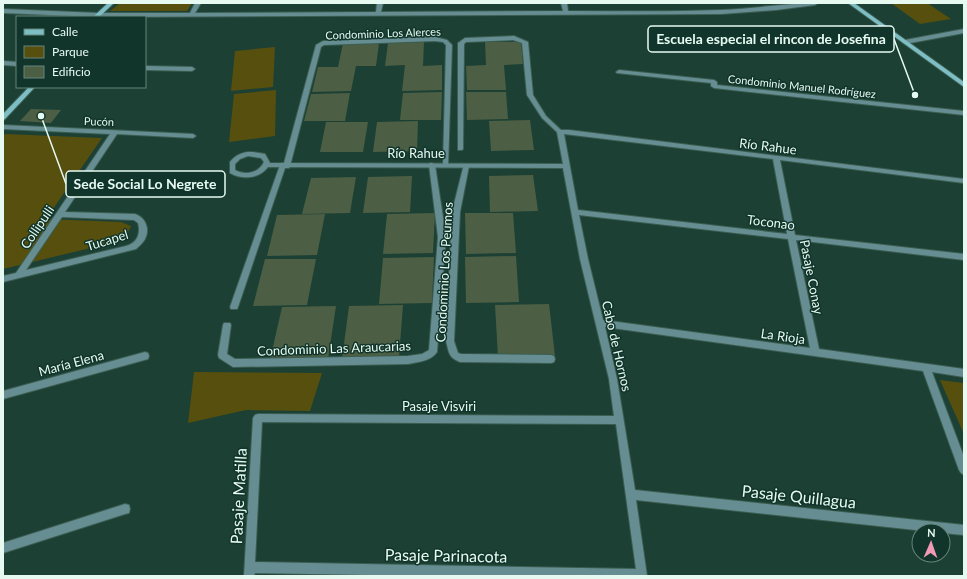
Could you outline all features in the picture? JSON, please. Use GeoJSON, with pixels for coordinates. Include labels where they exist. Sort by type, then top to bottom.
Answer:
{"type":"FeatureCollection","features":[{"type":"Feature","properties":{"kind":"street"},"geometry":{"type":"LineString","coordinates":[[192,14],[198,3]]}},
{"type":"Feature","properties":{"kind":"street"},"geometry":{"type":"LineString","coordinates":[[378,13],[380,3]]}},
{"type":"Feature","properties":{"kind":"street"},"geometry":{"type":"LineString","coordinates":[[564,3],[566,12]]}},
{"type":"Feature","properties":{"kind":"street"},"geometry":{"type":"LineString","coordinates":[[3,11],[97,16],[192,14],[741,11],[815,3]]}},
{"type":"Feature","properties":{"kind":"street"},"geometry":{"type":"LineString","coordinates":[[851,3],[964,86]]}},
{"type":"Feature","properties":{"kind":"street"},"geometry":{"type":"LineString","coordinates":[[97,16],[110,4]]}},
{"type":"Feature","properties":{"kind":"street"},"geometry":{"type":"LineString","coordinates":[[905,42],[964,32]]}},
{"type":"Feature","properties":{"kind":"street"},"geometry":{"type":"LineString","coordinates":[[460,149],[461,46],[465,40],[514,38],[525,42],[530,95],[544,117],[560,132]]}},
{"type":"Feature","properties":{"kind":"street","name":"Condominio Los Alerces"},"geometry":{"type":"LineString","coordinates":[[285,165],[318,46],[323,43],[435,39],[445,41],[449,45],[446,166]]}},
{"type":"Feature","properties":{"kind":"street"},"geometry":{"type":"LineString","coordinates":[[3,63],[16,64]]}},
{"type":"Feature","properties":{"kind":"street"},"geometry":{"type":"LineString","coordinates":[[146,68],[192,69]]}},
{"type":"Feature","properties":{"kind":"street","name":"Condominio Manuel Rodríguez"},"geometry":{"type":"LineString","coordinates":[[619,72],[714,82],[714,86],[964,113]]}},
{"type":"Feature","properties":{"kind":"street"},"geometry":{"type":"LineString","coordinates":[[3,118],[31,88]]}},
{"type":"Feature","properties":{"kind":"street","name":"Pucón"},"geometry":{"type":"LineString","coordinates":[[3,128],[193,136]]}},
{"type":"Feature","properties":{"kind":"street","name":"Collipulli"},"geometry":{"type":"LineString","coordinates":[[19,276],[115,132]]}},
{"type":"Feature","properties":{"kind":"street","name":"Río Rahue"},"geometry":{"type":"LineString","coordinates":[[560,132],[964,181]]}},
{"type":"Feature","properties":{"kind":"street","name":"Cabo de Hornos"},"geometry":{"type":"LineString","coordinates":[[560,132],[575,212],[613,380],[620,420],[641,576]]}},
{"type":"Feature","properties":{"kind":"street"},"geometry":{"type":"LineString","coordinates":[[248,154],[263,156],[267,162],[266,165],[259,172],[247,176],[236,174],[231,168],[232,164],[238,157],[248,154]]}},
{"type":"Feature","properties":{"kind":"street","name":"Pasaje Conay"},"geometry":{"type":"LineString","coordinates":[[776,159],[815,353]]}},
{"type":"Feature","properties":{"kind":"street","name":"Río Rahue"},"geometry":{"type":"LineString","coordinates":[[266,165],[567,166]]}},
{"type":"Feature","properties":{"kind":"street"},"geometry":{"type":"LineString","coordinates":[[234,307],[285,165]]}},
{"type":"Feature","properties":{"kind":"street","name":"Condominio Las Araucarias"},"geometry":{"type":"LineString","coordinates":[[227,325],[222,355],[233,363],[408,360],[424,357],[433,352],[442,237],[432,165]]}},
{"type":"Feature","properties":{"kind":"street","name":"Condominio Los Peumos"},"geometry":{"type":"LineString","coordinates":[[466,166],[456,212],[450,341],[454,355],[460,358],[551,359]]}},
{"type":"Feature","properties":{"kind":"street","name":"Toconao"},"geometry":{"type":"LineString","coordinates":[[575,212],[964,257]]}},
{"type":"Feature","properties":{"kind":"street","name":"Tucapel"},"geometry":{"type":"LineString","coordinates":[[3,280],[127,249],[138,243],[141,239],[143,224],[139,218],[60,214]]}},
{"type":"Feature","properties":{"kind":"street","name":"La Rioja"},"geometry":{"type":"LineString","coordinates":[[599,323],[964,373]]}},
{"type":"Feature","properties":{"kind":"street","name":"María Elena"},"geometry":{"type":"LineString","coordinates":[[3,395],[146,356]]}},
{"type":"Feature","properties":{"kind":"street"},"geometry":{"type":"LineString","coordinates":[[926,368],[964,470]]}},
{"type":"Feature","properties":{"kind":"street","name":"Pasaje Visviri"},"geometry":{"type":"LineString","coordinates":[[258,418],[620,420]]}},
{"type":"Feature","properties":{"kind":"street","name":"Pasaje Matilla"},"geometry":{"type":"LineString","coordinates":[[249,572],[258,418]]}},
{"type":"Feature","properties":{"kind":"street","name":"Pasaje Quillagua"},"geometry":{"type":"LineString","coordinates":[[630,494],[964,530]]}},
{"type":"Feature","properties":{"kind":"street"},"geometry":{"type":"LineString","coordinates":[[3,548],[125,509]]}},
{"type":"Feature","properties":{"kind":"street","name":"Pasaje Parinacota"},"geometry":{"type":"LineString","coordinates":[[249,572],[641,576]]}},
{"type":"Feature","properties":{"kind":"green space"},"geometry":{"type":"Polygon","coordinates":[[[120,3],[192,3],[187,11],[110,11],[120,3]]]}},
{"type":"Feature","properties":{"kind":"green space"},"geometry":{"type":"Polygon","coordinates":[[[891,3],[927,3],[951,19],[920,24],[891,3]]]}},
{"type":"Feature","properties":{"kind":"green space"},"geometry":{"type":"Polygon","coordinates":[[[275,47],[273,87],[231,91],[235,51],[275,47]]]}},
{"type":"Feature","properties":{"kind":"green space"},"geometry":{"type":"Polygon","coordinates":[[[276,90],[275,136],[229,142],[234,94],[276,90]]]}},
{"type":"Feature","properties":{"kind":"green space"},"geometry":{"type":"Polygon","coordinates":[[[5,134],[102,138],[46,219],[121,222],[131,226],[124,240],[3,269],[3,137],[5,134]]]}},
{"type":"Feature","properties":{"kind":"green space"},"geometry":{"type":"Polygon","coordinates":[[[194,372],[322,373],[310,411],[246,410],[188,423],[194,372]]]}},
{"type":"Feature","properties":{"kind":"green space"},"geometry":{"type":"Polygon","coordinates":[[[940,380],[964,383],[964,434],[940,380]]]}},
{"type":"Feature","properties":{"kind":"building"},"geometry":{"type":"Polygon","coordinates":[[[424,42],[423,66],[442,65],[442,90],[402,91],[405,65],[385,66],[388,43],[424,42]]]}},
{"type":"Feature","properties":{"kind":"building"},"geometry":{"type":"Polygon","coordinates":[[[485,42],[521,42],[523,64],[504,65],[506,90],[467,90],[466,66],[486,65],[485,42]]]}},
{"type":"Feature","properties":{"kind":"building"},"geometry":{"type":"Polygon","coordinates":[[[343,43],[379,43],[376,66],[356,66],[351,91],[312,92],[318,67],[338,67],[343,43]]]}},
{"type":"Feature","properties":{"kind":"building"},"geometry":{"type":"Polygon","coordinates":[[[442,92],[441,120],[400,120],[403,93],[442,92]]]}},
{"type":"Feature","properties":{"kind":"building"},"geometry":{"type":"Polygon","coordinates":[[[466,92],[506,92],[508,119],[467,120],[466,92]]]}},
{"type":"Feature","properties":{"kind":"building"},"geometry":{"type":"Polygon","coordinates":[[[350,93],[345,121],[304,121],[311,94],[350,93]]]}},
{"type":"Feature","properties":{"kind":"building"},"geometry":{"type":"Polygon","coordinates":[[[31,109],[61,110],[51,123],[20,121],[31,109]]]}},
{"type":"Feature","properties":{"kind":"building"},"geometry":{"type":"Polygon","coordinates":[[[530,120],[534,150],[491,151],[489,121],[530,120]]]}},
{"type":"Feature","properties":{"kind":"building"},"geometry":{"type":"Polygon","coordinates":[[[418,121],[417,151],[373,152],[377,122],[418,121]]]}},
{"type":"Feature","properties":{"kind":"building"},"geometry":{"type":"Polygon","coordinates":[[[326,122],[368,122],[363,152],[320,152],[326,122]]]}},
{"type":"Feature","properties":{"kind":"building"},"geometry":{"type":"Polygon","coordinates":[[[533,175],[538,211],[490,212],[489,176],[533,175]]]}},
{"type":"Feature","properties":{"kind":"building"},"geometry":{"type":"Polygon","coordinates":[[[412,176],[410,212],[363,213],[368,177],[412,176]]]}},
{"type":"Feature","properties":{"kind":"building"},"geometry":{"type":"Polygon","coordinates":[[[356,177],[350,213],[302,214],[311,178],[356,177]]]}},
{"type":"Feature","properties":{"kind":"building"},"geometry":{"type":"Polygon","coordinates":[[[435,213],[433,253],[383,254],[387,214],[435,213]]]}},
{"type":"Feature","properties":{"kind":"building"},"geometry":{"type":"Polygon","coordinates":[[[465,213],[513,213],[516,253],[466,254],[465,213]]]}},
{"type":"Feature","properties":{"kind":"building"},"geometry":{"type":"Polygon","coordinates":[[[325,214],[317,255],[267,256],[277,215],[325,214]]]}},
{"type":"Feature","properties":{"kind":"building"},"geometry":{"type":"Polygon","coordinates":[[[516,256],[519,302],[466,303],[465,257],[516,256]]]}},
{"type":"Feature","properties":{"kind":"building"},"geometry":{"type":"Polygon","coordinates":[[[434,257],[432,303],[379,304],[383,258],[434,257]]]}},
{"type":"Feature","properties":{"kind":"building"},"geometry":{"type":"Polygon","coordinates":[[[265,259],[316,259],[307,305],[253,306],[265,259]]]}},
{"type":"Feature","properties":{"kind":"building"},"geometry":{"type":"Polygon","coordinates":[[[549,304],[555,356],[498,357],[495,305],[549,304]]]}},
{"type":"Feature","properties":{"kind":"building"},"geometry":{"type":"Polygon","coordinates":[[[403,305],[399,357],[342,359],[349,306],[403,305]]]}},
{"type":"Feature","properties":{"kind":"building"},"geometry":{"type":"Polygon","coordinates":[[[336,306],[328,359],[270,360],[282,307],[336,306]]]}},
{"type":"Feature","properties":{"kind":"place","name":"Escuela especial el rincon de Josefina"},"geometry":{"type":"Point","coordinates":[915,95]}},
{"type":"Feature","properties":{"kind":"place","name":"Sede Social Lo Negrete"},"geometry":{"type":"Point","coordinates":[41,116]}}]}
